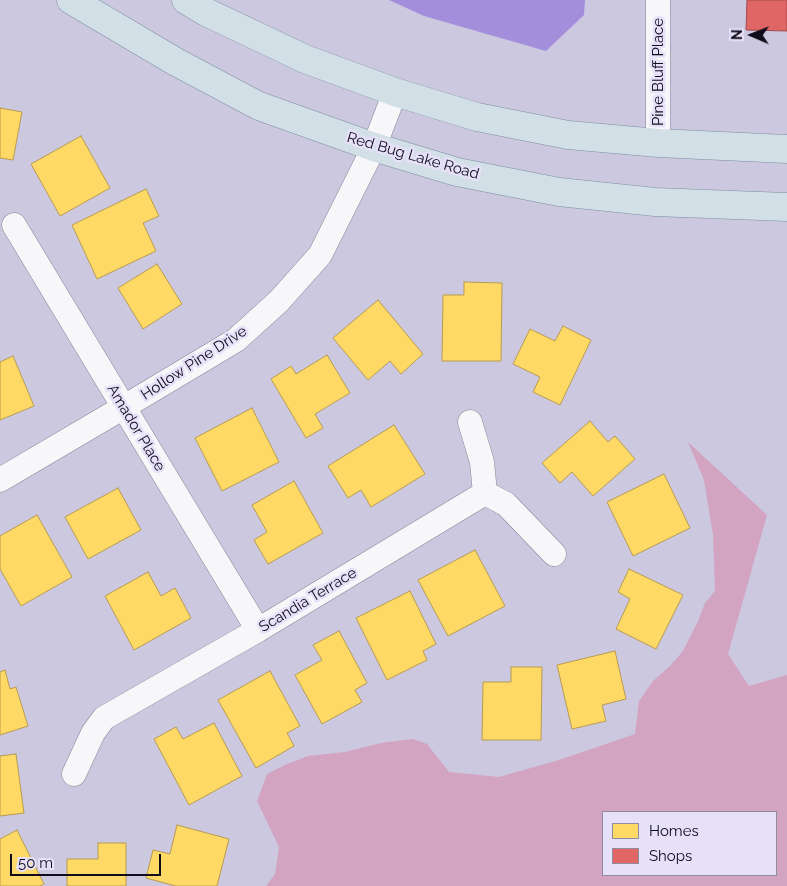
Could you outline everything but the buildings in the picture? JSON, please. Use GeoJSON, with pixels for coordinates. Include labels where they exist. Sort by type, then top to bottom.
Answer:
{"type":"FeatureCollection","features":[{"type":"Feature","properties":{"kind":"main road","name":"Red Bug Lake Road"},"geometry":{"type":"LineString","coordinates":[[71,0],[176,62],[259,106],[374,147],[457,172],[559,192],[656,202],[787,207]]}},
{"type":"Feature","properties":{"kind":"main road"},"geometry":{"type":"LineString","coordinates":[[186,0],[206,12],[304,59],[395,92],[477,117],[568,135],[658,143],[787,149]]}},
{"type":"Feature","properties":{"kind":"street","name":"Pine Bluff Place"},"geometry":{"type":"LineString","coordinates":[[658,0],[658,143]]}},
{"type":"Feature","properties":{"kind":"street","name":"Hollow Pine Drive"},"geometry":{"type":"LineString","coordinates":[[0,480],[236,340],[278,301],[320,255],[374,147],[395,92]]}},
{"type":"Feature","properties":{"kind":"street","name":"Amador Place"},"geometry":{"type":"LineString","coordinates":[[14,225],[258,630]]}},
{"type":"Feature","properties":{"kind":"street"},"geometry":{"type":"LineString","coordinates":[[470,422],[482,462],[485,493],[506,504],[554,554]]}},
{"type":"Feature","properties":{"kind":"street","name":"Scandia Terrace"},"geometry":{"type":"LineString","coordinates":[[74,774],[93,733],[104,718],[258,630],[485,493]]}},
{"type":"Feature","properties":{"kind":"shaded area"},"geometry":{"type":"Polygon","coordinates":[[[389,0],[585,0],[584,15],[546,51],[424,16],[389,0]]]}},
{"type":"Feature","properties":{"kind":"shaded area"},"geometry":{"type":"Polygon","coordinates":[[[688,442],[767,515],[728,654],[749,686],[787,675],[787,886],[266,886],[275,874],[279,847],[257,801],[267,774],[285,765],[308,756],[345,752],[381,743],[413,739],[427,744],[449,772],[499,777],[559,760],[635,734],[639,701],[653,681],[683,651],[705,603],[715,591],[713,535],[704,480],[688,442]]]}}]}
